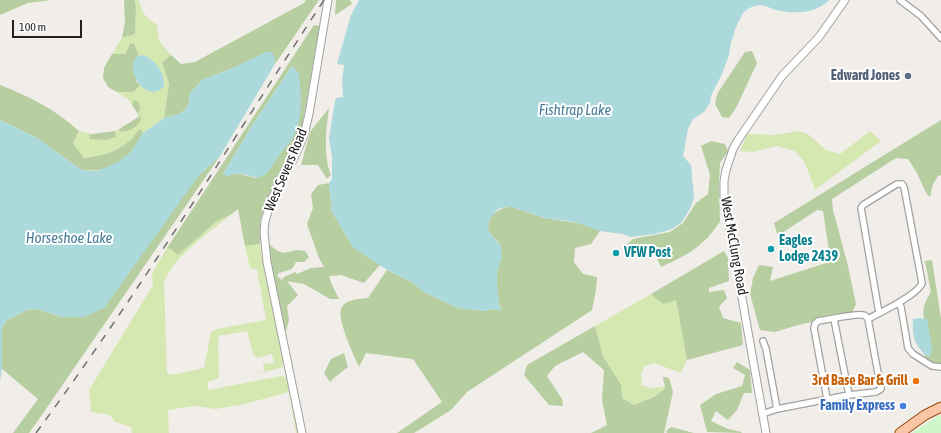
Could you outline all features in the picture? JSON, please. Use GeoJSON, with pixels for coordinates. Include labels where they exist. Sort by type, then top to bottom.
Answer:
{"type":"FeatureCollection","features":[{"type":"Feature","properties":{"kind":"main road"},"geometry":{"type":"LineString","coordinates":[[900,433],[925,415],[941,407]]}},
{"type":"Feature","properties":{"kind":"street","name":"West Severs Road"},"geometry":{"type":"LineString","coordinates":[[302,433],[267,262],[264,232],[265,221],[272,198],[295,156],[304,135],[309,114],[328,0]]}},
{"type":"Feature","properties":{"kind":"street","name":"West McClung Road"},"geometry":{"type":"LineString","coordinates":[[766,433],[724,197],[726,170],[733,149],[768,96],[787,70],[826,29],[845,0]]}},
{"type":"Feature","properties":{"kind":"street"},"geometry":{"type":"LineString","coordinates":[[900,0],[921,16],[941,38]]}},
{"type":"Feature","properties":{"kind":"street"},"geometry":{"type":"LineString","coordinates":[[868,319],[898,303],[921,287],[922,283],[904,187],[902,184],[899,184],[860,208],[879,313]]}},
{"type":"Feature","properties":{"kind":"street"},"geometry":{"type":"LineString","coordinates":[[898,303],[901,307],[908,348],[913,354],[932,366],[941,367]]}},
{"type":"Feature","properties":{"kind":"street"},"geometry":{"type":"LineString","coordinates":[[762,414],[777,408],[827,399],[849,395],[876,392],[881,389],[868,319],[863,315],[834,319],[815,324],[814,328],[827,399]]}},
{"type":"Feature","properties":{"kind":"street"},"geometry":{"type":"LineString","coordinates":[[834,319],[849,395]]}},
{"type":"Feature","properties":{"kind":"street"},"geometry":{"type":"LineString","coordinates":[[763,341],[766,349],[777,408]]}},
{"type":"Feature","properties":{"kind":"green space"},"geometry":{"type":"Polygon","coordinates":[[[0,0],[51,0],[28,3],[0,15],[0,0]]]}},
{"type":"Feature","properties":{"kind":"green space"},"geometry":{"type":"Polygon","coordinates":[[[124,0],[135,0],[135,34],[122,38],[125,22],[124,0]]]}},
{"type":"Feature","properties":{"kind":"green space"},"geometry":{"type":"Polygon","coordinates":[[[135,0],[139,0],[141,9],[157,25],[159,41],[171,55],[162,62],[169,84],[164,118],[143,133],[141,129],[139,130],[130,140],[118,149],[102,155],[84,158],[73,143],[79,131],[92,134],[89,135],[116,134],[115,131],[119,129],[121,132],[140,116],[137,117],[139,111],[132,103],[132,105],[129,100],[117,92],[134,92],[140,85],[145,90],[145,55],[139,56],[134,43],[130,44],[125,54],[112,54],[122,38],[135,34],[135,0]]]}},
{"type":"Feature","properties":{"kind":"green space"},"geometry":{"type":"Polygon","coordinates":[[[306,0],[319,0],[275,64],[275,58],[233,68],[202,80],[190,93],[189,102],[186,109],[179,114],[164,118],[169,84],[162,62],[171,55],[181,64],[195,62],[304,3],[306,0]]]}},
{"type":"Feature","properties":{"kind":"green space"},"geometry":{"type":"Polygon","coordinates":[[[336,0],[350,0],[352,4],[335,15],[336,0]]]}},
{"type":"Feature","properties":{"kind":"green space"},"geometry":{"type":"Polygon","coordinates":[[[314,25],[320,26],[300,138],[279,174],[267,199],[260,221],[260,244],[245,246],[238,209],[230,215],[217,221],[178,255],[171,249],[167,248],[314,25]],[[292,66],[253,124],[223,174],[241,174],[255,178],[274,163],[280,153],[290,142],[292,66]]]}},
{"type":"Feature","properties":{"kind":"green space"},"geometry":{"type":"Polygon","coordinates":[[[134,43],[139,56],[136,58],[136,81],[140,85],[134,92],[117,92],[108,87],[103,78],[104,68],[112,54],[125,54],[130,44],[134,43]]]}},
{"type":"Feature","properties":{"kind":"green space"},"geometry":{"type":"Polygon","coordinates":[[[752,51],[757,63],[736,108],[729,118],[722,117],[715,104],[717,94],[745,52],[752,51]]]}},
{"type":"Feature","properties":{"kind":"green space"},"geometry":{"type":"Polygon","coordinates":[[[0,85],[42,104],[70,123],[79,131],[73,143],[84,158],[102,155],[113,151],[123,146],[141,129],[143,133],[131,152],[114,165],[100,170],[80,169],[37,138],[0,120],[0,85]]]}},
{"type":"Feature","properties":{"kind":"green space"},"geometry":{"type":"Polygon","coordinates":[[[134,100],[139,102],[140,109],[138,114],[132,105],[134,100]]]}},
{"type":"Feature","properties":{"kind":"green space"},"geometry":{"type":"Polygon","coordinates":[[[329,108],[326,133],[326,151],[328,167],[331,175],[327,179],[318,165],[301,165],[310,132],[329,108]]]}},
{"type":"Feature","properties":{"kind":"green space"},"geometry":{"type":"Polygon","coordinates":[[[140,116],[140,121],[136,126],[131,130],[121,132],[119,129],[140,116]]]}},
{"type":"Feature","properties":{"kind":"green space"},"geometry":{"type":"Polygon","coordinates":[[[941,120],[941,175],[938,176],[933,184],[930,197],[926,193],[917,173],[908,159],[896,158],[832,199],[833,210],[847,262],[856,304],[852,313],[798,325],[775,332],[760,330],[750,294],[753,278],[759,265],[773,267],[770,281],[826,263],[830,257],[823,211],[817,210],[779,235],[774,223],[941,120]]]}},
{"type":"Feature","properties":{"kind":"green space"},"geometry":{"type":"Polygon","coordinates":[[[115,131],[116,137],[106,140],[90,139],[89,135],[92,134],[115,131]]]}},
{"type":"Feature","properties":{"kind":"green space"},"geometry":{"type":"Polygon","coordinates":[[[799,131],[808,134],[826,150],[840,154],[870,131],[881,141],[815,190],[805,163],[795,151],[777,146],[753,152],[740,151],[747,134],[775,135],[799,131]]]}},
{"type":"Feature","properties":{"kind":"green space"},"geometry":{"type":"Polygon","coordinates":[[[711,141],[725,144],[728,151],[720,163],[720,222],[708,237],[694,249],[684,256],[661,267],[653,251],[626,245],[633,239],[670,232],[683,223],[696,203],[708,194],[710,175],[701,146],[711,141]]]}},
{"type":"Feature","properties":{"kind":"green space"},"geometry":{"type":"Polygon","coordinates":[[[220,156],[29,433],[13,433],[38,399],[2,369],[2,328],[7,320],[27,310],[37,309],[62,317],[84,317],[199,175],[220,156]]]}},
{"type":"Feature","properties":{"kind":"green space"},"geometry":{"type":"Polygon","coordinates":[[[329,183],[332,212],[353,247],[380,265],[364,283],[341,275],[329,276],[339,299],[330,299],[304,284],[287,281],[298,295],[287,306],[289,320],[285,334],[268,248],[269,244],[280,252],[284,253],[299,250],[305,251],[309,257],[304,262],[296,262],[292,269],[279,273],[277,276],[282,280],[284,277],[295,272],[297,274],[311,268],[324,267],[319,258],[307,224],[313,208],[311,194],[318,185],[329,183]]]}},
{"type":"Feature","properties":{"kind":"green space"},"geometry":{"type":"Polygon","coordinates":[[[509,206],[545,218],[584,224],[600,231],[591,244],[575,248],[574,262],[583,274],[597,277],[592,310],[467,392],[451,410],[414,433],[397,433],[442,402],[413,359],[366,353],[359,367],[343,327],[341,319],[342,307],[347,302],[368,298],[387,270],[412,282],[424,292],[458,308],[482,311],[501,309],[498,296],[497,272],[501,248],[489,232],[488,225],[490,218],[493,215],[499,210],[509,206]]]}},
{"type":"Feature","properties":{"kind":"green space"},"geometry":{"type":"Polygon","coordinates":[[[230,215],[184,254],[169,272],[164,282],[167,373],[172,375],[204,368],[211,332],[217,329],[266,320],[257,270],[250,268],[245,246],[260,244],[281,347],[283,365],[281,368],[255,374],[264,371],[263,364],[274,363],[272,354],[257,358],[253,354],[247,331],[219,336],[219,378],[208,382],[208,390],[281,376],[285,377],[288,381],[299,433],[296,433],[289,392],[245,404],[216,409],[195,406],[168,410],[169,433],[132,433],[131,427],[115,422],[110,415],[91,412],[89,390],[153,285],[152,273],[167,248],[179,254],[217,220],[230,215]]]}},
{"type":"Feature","properties":{"kind":"green space"},"geometry":{"type":"Polygon","coordinates":[[[724,251],[728,258],[729,281],[709,288],[709,292],[724,290],[727,298],[719,307],[723,318],[741,323],[743,345],[687,360],[676,300],[663,304],[651,294],[724,251]]]}},
{"type":"Feature","properties":{"kind":"green space"},"geometry":{"type":"Polygon","coordinates":[[[932,260],[941,319],[941,363],[935,363],[924,359],[925,355],[930,356],[927,320],[924,319],[923,311],[931,292],[925,261],[932,260]]]}},
{"type":"Feature","properties":{"kind":"green space"},"geometry":{"type":"Polygon","coordinates":[[[651,294],[663,304],[676,299],[687,360],[681,373],[654,363],[645,366],[641,374],[641,385],[652,388],[665,387],[662,392],[634,405],[622,398],[621,385],[603,356],[595,326],[651,294]]]}},
{"type":"Feature","properties":{"kind":"green space"},"geometry":{"type":"Polygon","coordinates":[[[595,326],[603,356],[621,385],[622,398],[634,405],[646,400],[663,390],[665,387],[663,377],[669,378],[673,392],[664,433],[591,433],[607,425],[602,400],[604,370],[583,352],[555,366],[547,376],[562,399],[563,406],[549,405],[524,375],[527,365],[595,326]]]}},
{"type":"Feature","properties":{"kind":"green space"},"geometry":{"type":"Polygon","coordinates":[[[344,353],[348,367],[330,382],[324,373],[331,359],[344,353]]]}},
{"type":"Feature","properties":{"kind":"green space"},"geometry":{"type":"Polygon","coordinates":[[[737,362],[750,370],[752,393],[744,393],[737,410],[728,420],[716,411],[711,421],[728,429],[742,432],[707,432],[700,405],[716,394],[742,386],[745,375],[733,368],[737,362]]]}},
{"type":"Feature","properties":{"kind":"green space"},"geometry":{"type":"Polygon","coordinates":[[[941,415],[941,433],[912,433],[937,417],[941,415]]]}},
{"type":"Feature","properties":{"kind":"green space"},"geometry":{"type":"Polygon","coordinates":[[[671,427],[694,433],[667,433],[666,431],[671,427]]]}},
{"type":"Feature","properties":{"kind":"water","name":"Fishtrap Lake"},"geometry":{"type":"Polygon","coordinates":[[[359,0],[829,0],[818,8],[804,12],[783,11],[761,5],[750,8],[743,14],[734,32],[729,55],[722,74],[711,96],[710,103],[704,112],[693,119],[688,129],[683,156],[691,165],[694,197],[691,207],[682,222],[672,229],[655,234],[631,237],[622,234],[600,231],[575,222],[545,218],[509,206],[498,209],[488,224],[489,232],[501,246],[502,257],[497,271],[497,285],[499,305],[501,309],[500,311],[495,309],[482,311],[458,308],[424,292],[412,282],[387,270],[353,247],[332,212],[329,183],[332,179],[332,158],[329,138],[336,98],[343,97],[342,80],[344,65],[337,64],[351,15],[359,0]]]}},
{"type":"Feature","properties":{"kind":"water","name":"Horseshoe Lake"},"geometry":{"type":"Polygon","coordinates":[[[266,52],[272,52],[275,58],[275,64],[220,156],[199,175],[104,308],[84,317],[62,317],[37,309],[27,310],[7,320],[2,328],[2,369],[0,381],[0,120],[37,138],[80,169],[96,171],[118,162],[131,152],[143,133],[164,118],[179,114],[186,109],[189,102],[190,93],[202,80],[233,68],[266,52]]]}},
{"type":"Feature","properties":{"kind":"water"},"geometry":{"type":"Polygon","coordinates":[[[144,55],[156,64],[163,77],[164,86],[156,91],[149,91],[142,87],[136,80],[133,71],[133,64],[136,58],[144,55]]]}},
{"type":"Feature","properties":{"kind":"water"},"geometry":{"type":"Polygon","coordinates":[[[292,66],[299,73],[300,118],[298,126],[290,142],[263,176],[256,177],[238,174],[227,176],[223,174],[253,124],[292,66]]]}},
{"type":"Feature","properties":{"kind":"water"},"geometry":{"type":"Polygon","coordinates":[[[913,319],[927,319],[932,349],[930,356],[925,355],[914,339],[913,319]]]}},
{"type":"Feature","properties":{"kind":"railway"},"geometry":{"type":"LineString","coordinates":[[36,433],[111,327],[147,273],[324,0]]}},
{"type":"Feature","properties":{"kind":"place","name":"Edward Jones"},"geometry":{"type":"Point","coordinates":[908,76]}},
{"type":"Feature","properties":{"kind":"place","name":"Eagles Lodge 2439"},"geometry":{"type":"Point","coordinates":[771,249]}},
{"type":"Feature","properties":{"kind":"place","name":"VFW Post"},"geometry":{"type":"Point","coordinates":[616,253]}},
{"type":"Feature","properties":{"kind":"place","name":"3rd Base Bar & Grill"},"geometry":{"type":"Point","coordinates":[916,381]}},
{"type":"Feature","properties":{"kind":"place","name":"Family Express"},"geometry":{"type":"Point","coordinates":[903,406]}}]}
